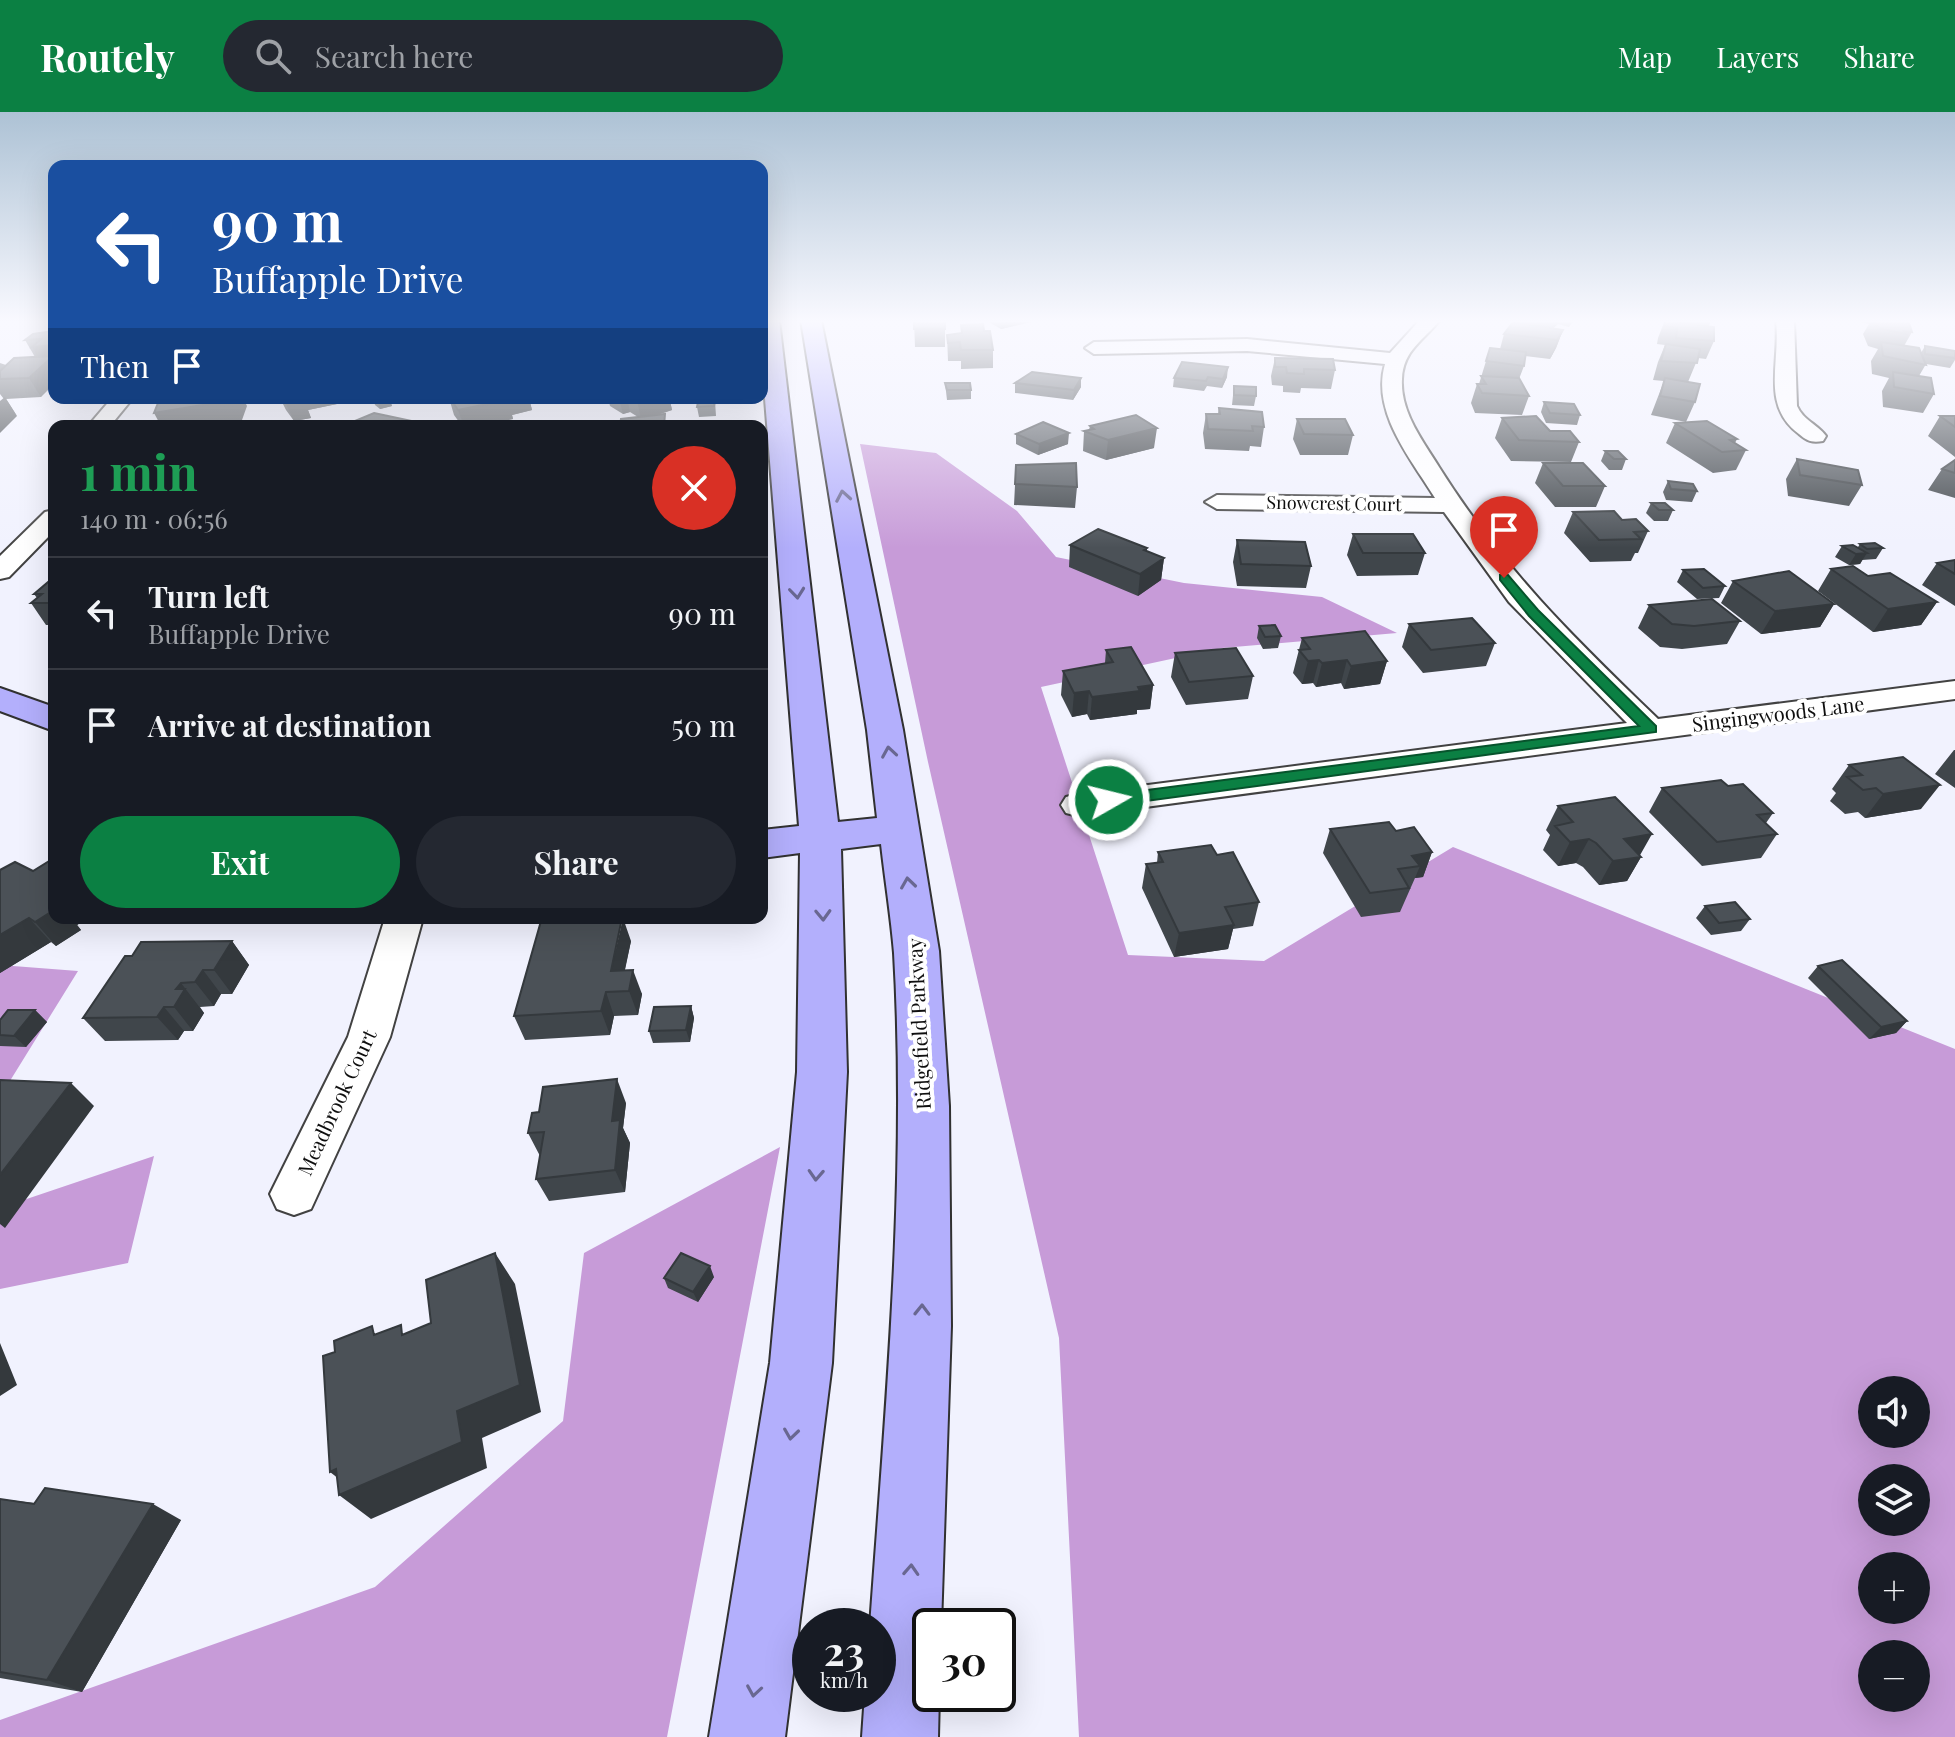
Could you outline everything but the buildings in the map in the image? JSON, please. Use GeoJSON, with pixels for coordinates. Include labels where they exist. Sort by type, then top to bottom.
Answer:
{"type":"FeatureCollection","features":[{"type":"Feature","properties":{"kind":"main road"},"geometry":{"type":"LineString","coordinates":[[747,1737],[801,1363],[815,1213],[822,1072],[820,838],[776,396]]}},
{"type":"Feature","properties":{"kind":"main road","name":"Ridgefield Parkway"},"geometry":{"type":"LineString","coordinates":[[824,396],[900,829],[916,951],[923,1106],[921,1326],[900,1737]]}},
{"type":"Feature","properties":{"kind":"main road"},"geometry":{"type":"LineString","coordinates":[[0,699],[48,718]]}},
{"type":"Feature","properties":{"kind":"main road"},"geometry":{"type":"LineString","coordinates":[[768,843],[900,829]]}},
{"type":"Feature","properties":{"kind":"street"},"geometry":{"type":"LineString","coordinates":[[1393,396],[1398,414],[1451,505],[1489,560],[1534,613],[1650,729]]}},
{"type":"Feature","properties":{"kind":"street"},"geometry":{"type":"LineString","coordinates":[[1785,396],[1790,414],[1815,436]]}},
{"type":"Feature","properties":{"kind":"street"},"geometry":{"type":"LineString","coordinates":[[104,420],[118,404]]}},
{"type":"Feature","properties":{"kind":"street","name":"Snowcrest Court"},"geometry":{"type":"LineString","coordinates":[[1217,502],[1451,505]]}},
{"type":"Feature","properties":{"kind":"street"},"geometry":{"type":"LineString","coordinates":[[0,571],[48,523]]}},
{"type":"Feature","properties":{"kind":"street","name":"Singingwoods Lane"},"geometry":{"type":"LineString","coordinates":[[1078,805],[1955,690]]}},
{"type":"Feature","properties":{"kind":"street","name":"Meadbrook Court"},"geometry":{"type":"LineString","coordinates":[[294,1194],[369,1037],[402,924]]}},
{"type":"Feature","properties":{"kind":"shaded area"},"geometry":{"type":"Polygon","coordinates":[[[860,444],[936,453],[1017,511],[1056,557],[1184,583],[1322,597],[1397,633],[1222,648],[1041,687],[1128,955],[1264,961],[1453,847],[1955,1049],[1955,1737],[1079,1737],[1059,1338],[928,762],[860,444]]]}},
{"type":"Feature","properties":{"kind":"shaded area"},"geometry":{"type":"Polygon","coordinates":[[[0,965],[78,971],[0,1097],[0,965]]]}},
{"type":"Feature","properties":{"kind":"shaded area"},"geometry":{"type":"Polygon","coordinates":[[[780,1147],[667,1737],[0,1737],[0,1720],[375,1587],[563,1421],[584,1253],[780,1147]]]}},
{"type":"Feature","properties":{"kind":"shaded area"},"geometry":{"type":"Polygon","coordinates":[[[154,1156],[128,1263],[0,1289],[0,1208],[154,1156]]]}},
{"type":"Feature","properties":{"kind":"route"},"geometry":{"type":"LineString","coordinates":[[1109,800],[1650,729],[1534,613],[1504,578]]}}]}
